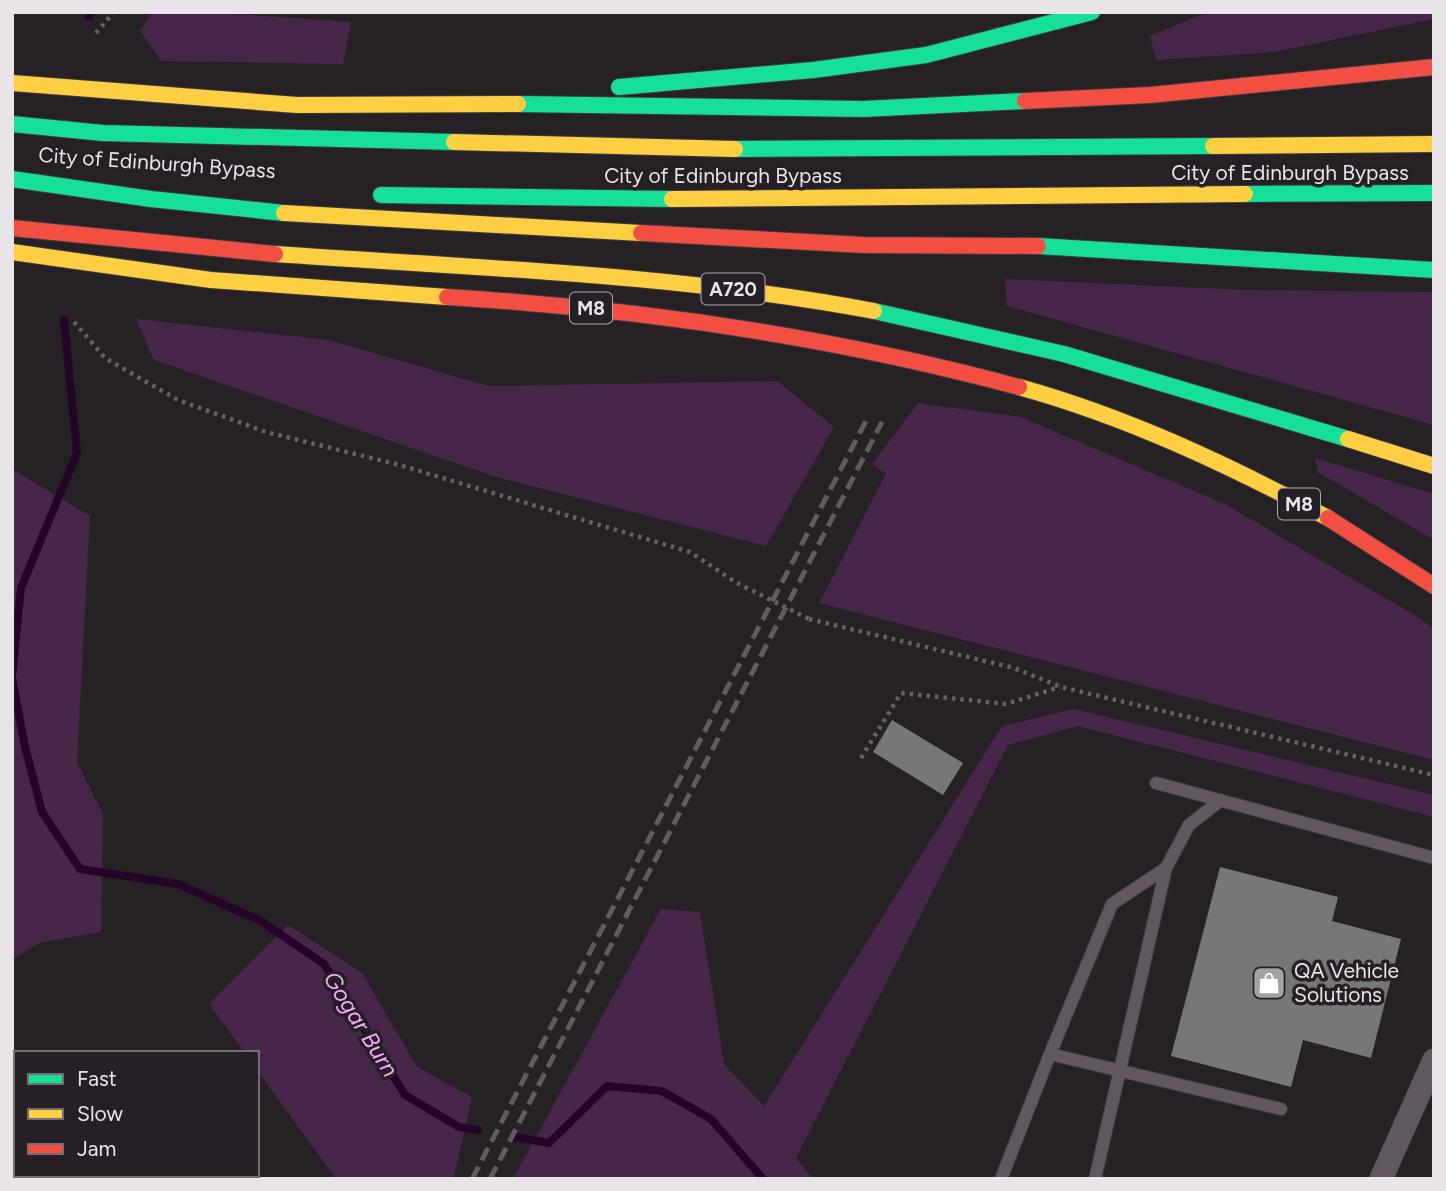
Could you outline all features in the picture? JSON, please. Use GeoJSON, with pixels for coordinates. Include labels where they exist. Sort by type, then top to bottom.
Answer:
{"type":"FeatureCollection","features":[{"type":"Feature","properties":{"kind":"main road"},"geometry":{"type":"LineString","coordinates":[[450,102],[813,70],[926,55],[1092,12]]}},
{"type":"Feature","properties":{"kind":"main road"},"geometry":{"type":"LineString","coordinates":[[12,83],[297,105],[450,102],[697,109],[978,105],[1150,95],[1434,67]]}},
{"type":"Feature","properties":{"kind":"main road","name":"City of Edinburgh Bypass"},"geometry":{"type":"LineString","coordinates":[[12,124],[103,133],[782,150],[1434,144]]}},
{"type":"Feature","properties":{"kind":"main road"},"geometry":{"type":"LineString","coordinates":[[12,177],[151,199],[305,215],[864,245],[996,244],[1434,270]]}},
{"type":"Feature","properties":{"kind":"main road","name":"City of Edinburgh Bypass"},"geometry":{"type":"LineString","coordinates":[[12,177],[147,182]]}},
{"type":"Feature","properties":{"kind":"main road","name":"City of Edinburgh Bypass"},"geometry":{"type":"LineString","coordinates":[[366,195],[663,198],[1434,193]]}},
{"type":"Feature","properties":{"kind":"main road","name":"A720"},"geometry":{"type":"LineString","coordinates":[[12,228],[230,253],[680,282],[838,304],[961,327],[1076,356],[1240,404],[1434,466]]}},
{"type":"Feature","properties":{"kind":"main road","name":"M8"},"geometry":{"type":"LineString","coordinates":[[12,252],[211,280],[590,307],[880,349],[1029,389],[1157,434],[1284,496],[1351,533],[1434,586]]}},
{"type":"Feature","properties":{"kind":"street"},"geometry":{"type":"LineString","coordinates":[[1381,1179],[1434,1060]]}},
{"type":"Feature","properties":{"kind":"lane"},"geometry":{"type":"LineString","coordinates":[[1156,783],[1434,858]]}},
{"type":"Feature","properties":{"kind":"lane"},"geometry":{"type":"LineString","coordinates":[[1095,1179],[1166,868],[1189,825],[1221,800]]}},
{"type":"Feature","properties":{"kind":"lane"},"geometry":{"type":"LineString","coordinates":[[1000,1179],[1112,904],[1166,868]]}},
{"type":"Feature","properties":{"kind":"lane"},"geometry":{"type":"LineString","coordinates":[[1050,1054],[1281,1109]]}},
{"type":"Feature","properties":{"kind":"path"},"geometry":{"type":"LineString","coordinates":[[96,33],[114,12]]}},
{"type":"Feature","properties":{"kind":"path"},"geometry":{"type":"LineString","coordinates":[[74,323],[105,358],[178,400],[266,432],[397,464],[690,552],[737,583],[809,620],[1014,668],[1061,687],[1434,775]]}},
{"type":"Feature","properties":{"kind":"path"},"geometry":{"type":"LineString","coordinates":[[861,758],[901,693],[1006,704],[1061,687]]}},
{"type":"Feature","properties":{"kind":"shaded area"},"geometry":{"type":"Polygon","coordinates":[[[152,12],[207,12],[351,22],[343,64],[161,61],[140,31],[152,12]]]}},
{"type":"Feature","properties":{"kind":"shaded area"},"geometry":{"type":"Polygon","coordinates":[[[1208,12],[1434,12],[1434,19],[1274,52],[1156,60],[1150,36],[1208,12]]]}},
{"type":"Feature","properties":{"kind":"shaded area"},"geometry":{"type":"Polygon","coordinates":[[[1005,279],[1248,290],[1434,292],[1434,425],[1007,306],[1005,279]]]}},
{"type":"Feature","properties":{"kind":"shaded area"},"geometry":{"type":"Polygon","coordinates":[[[136,319],[329,340],[488,386],[777,381],[834,427],[766,546],[496,477],[154,360],[136,319]]]}},
{"type":"Feature","properties":{"kind":"shaded area"},"geometry":{"type":"Polygon","coordinates":[[[918,403],[1021,417],[1225,504],[1421,619],[1434,629],[1434,760],[819,603],[886,474],[872,464],[918,403]]]}},
{"type":"Feature","properties":{"kind":"shaded area"},"geometry":{"type":"Polygon","coordinates":[[[1315,458],[1434,494],[1434,540],[1318,472],[1315,458]]]}},
{"type":"Feature","properties":{"kind":"shaded area"},"geometry":{"type":"Polygon","coordinates":[[[12,469],[90,516],[77,762],[103,814],[101,932],[39,943],[12,960],[12,469]]]}},
{"type":"Feature","properties":{"kind":"shaded area"},"geometry":{"type":"Polygon","coordinates":[[[1074,709],[1434,795],[1434,817],[1078,726],[1008,745],[796,1158],[813,1179],[513,1179],[661,909],[700,912],[724,1064],[764,1106],[1002,726],[1074,709]]]}},
{"type":"Feature","properties":{"kind":"shaded area"},"geometry":{"type":"Polygon","coordinates":[[[288,925],[362,973],[417,1067],[472,1097],[454,1177],[336,1179],[259,1073],[259,1051],[244,1051],[209,1004],[288,925]]]}},
{"type":"Feature","properties":{"kind":"building"},"geometry":{"type":"Polygon","coordinates":[[[892,720],[963,763],[943,795],[873,752],[892,720]]]}},
{"type":"Feature","properties":{"kind":"building"},"geometry":{"type":"Polygon","coordinates":[[[1220,867],[1338,897],[1332,921],[1401,939],[1371,1058],[1303,1040],[1291,1087],[1171,1056],[1220,867]]]}},
{"type":"Feature","properties":{"kind":"waterway","name":"Gogar Burn"},"geometry":{"type":"LineString","coordinates":[[89,16],[90,12]]}},
{"type":"Feature","properties":{"kind":"waterway","name":"Gogar Burn"},"geometry":{"type":"LineString","coordinates":[[12,676],[21,588],[77,453],[64,320]]}},
{"type":"Feature","properties":{"kind":"waterway","name":"Gogar Burn"},"geometry":{"type":"LineString","coordinates":[[12,678],[25,747],[42,812],[80,869],[178,884],[261,921],[324,964],[405,1095],[459,1127],[478,1130]]}},
{"type":"Feature","properties":{"kind":"waterway","name":"Gogar Burn"},"geometry":{"type":"LineString","coordinates":[[515,1137],[549,1143],[607,1086],[662,1091],[711,1119],[763,1179]]}},
{"type":"Feature","properties":{"kind":"railway"},"geometry":{"type":"LineString","coordinates":[[472,1179],[868,417]]}},
{"type":"Feature","properties":{"kind":"railway"},"geometry":{"type":"LineString","coordinates":[[490,1179],[882,422]]}},
{"type":"Feature","properties":{"kind":"traffic: fast"},"geometry":{"type":"LineString","coordinates":[[619,87],[813,70],[926,55],[1092,12]]}},
{"type":"Feature","properties":{"kind":"traffic: fast"},"geometry":{"type":"LineString","coordinates":[[518,104],[863,109],[1025,101]]}},
{"type":"Feature","properties":{"kind":"traffic: fast"},"geometry":{"type":"LineString","coordinates":[[12,124],[103,133],[454,142]]}},
{"type":"Feature","properties":{"kind":"traffic: fast"},"geometry":{"type":"LineString","coordinates":[[735,149],[1213,146]]}},
{"type":"Feature","properties":{"kind":"traffic: fast"},"geometry":{"type":"LineString","coordinates":[[12,179],[151,199],[284,213]]}},
{"type":"Feature","properties":{"kind":"traffic: fast"},"geometry":{"type":"LineString","coordinates":[[1245,194],[1434,193]]}},
{"type":"Feature","properties":{"kind":"traffic: fast"},"geometry":{"type":"LineString","coordinates":[[381,195],[672,199]]}},
{"type":"Feature","properties":{"kind":"traffic: fast"},"geometry":{"type":"LineString","coordinates":[[1038,246],[1434,270]]}},
{"type":"Feature","properties":{"kind":"traffic: fast"},"geometry":{"type":"LineString","coordinates":[[874,311],[1064,354],[1348,439]]}},
{"type":"Feature","properties":{"kind":"traffic: slow"},"geometry":{"type":"LineString","coordinates":[[12,83],[297,105],[518,104]]}},
{"type":"Feature","properties":{"kind":"traffic: slow"},"geometry":{"type":"LineString","coordinates":[[454,142],[735,149]]}},
{"type":"Feature","properties":{"kind":"traffic: slow"},"geometry":{"type":"LineString","coordinates":[[1213,146],[1434,144]]}},
{"type":"Feature","properties":{"kind":"traffic: slow"},"geometry":{"type":"LineString","coordinates":[[672,199],[1245,194]]}},
{"type":"Feature","properties":{"kind":"traffic: slow"},"geometry":{"type":"LineString","coordinates":[[284,213],[641,233]]}},
{"type":"Feature","properties":{"kind":"traffic: slow"},"geometry":{"type":"LineString","coordinates":[[12,252],[211,280],[447,297]]}},
{"type":"Feature","properties":{"kind":"traffic: slow"},"geometry":{"type":"LineString","coordinates":[[275,254],[651,280],[725,288],[874,311]]}},
{"type":"Feature","properties":{"kind":"traffic: slow"},"geometry":{"type":"LineString","coordinates":[[1019,387],[1099,413],[1177,444],[1328,518]]}},
{"type":"Feature","properties":{"kind":"traffic: slow"},"geometry":{"type":"LineString","coordinates":[[1348,439],[1434,466]]}},
{"type":"Feature","properties":{"kind":"traffic: jam"},"geometry":{"type":"LineString","coordinates":[[1025,101],[1150,95],[1434,67]]}},
{"type":"Feature","properties":{"kind":"traffic: jam"},"geometry":{"type":"LineString","coordinates":[[12,228],[275,254]]}},
{"type":"Feature","properties":{"kind":"traffic: jam"},"geometry":{"type":"LineString","coordinates":[[641,233],[864,245],[1038,246]]}},
{"type":"Feature","properties":{"kind":"traffic: jam"},"geometry":{"type":"LineString","coordinates":[[447,297],[592,309],[736,327],[877,353],[1019,387]]}},
{"type":"Feature","properties":{"kind":"traffic: jam"},"geometry":{"type":"LineString","coordinates":[[1328,518],[1434,586]]}},
{"type":"Feature","properties":{"kind":"place","name":"QA Vehicle Solutions"},"geometry":{"type":"Point","coordinates":[1269,983]}}]}
